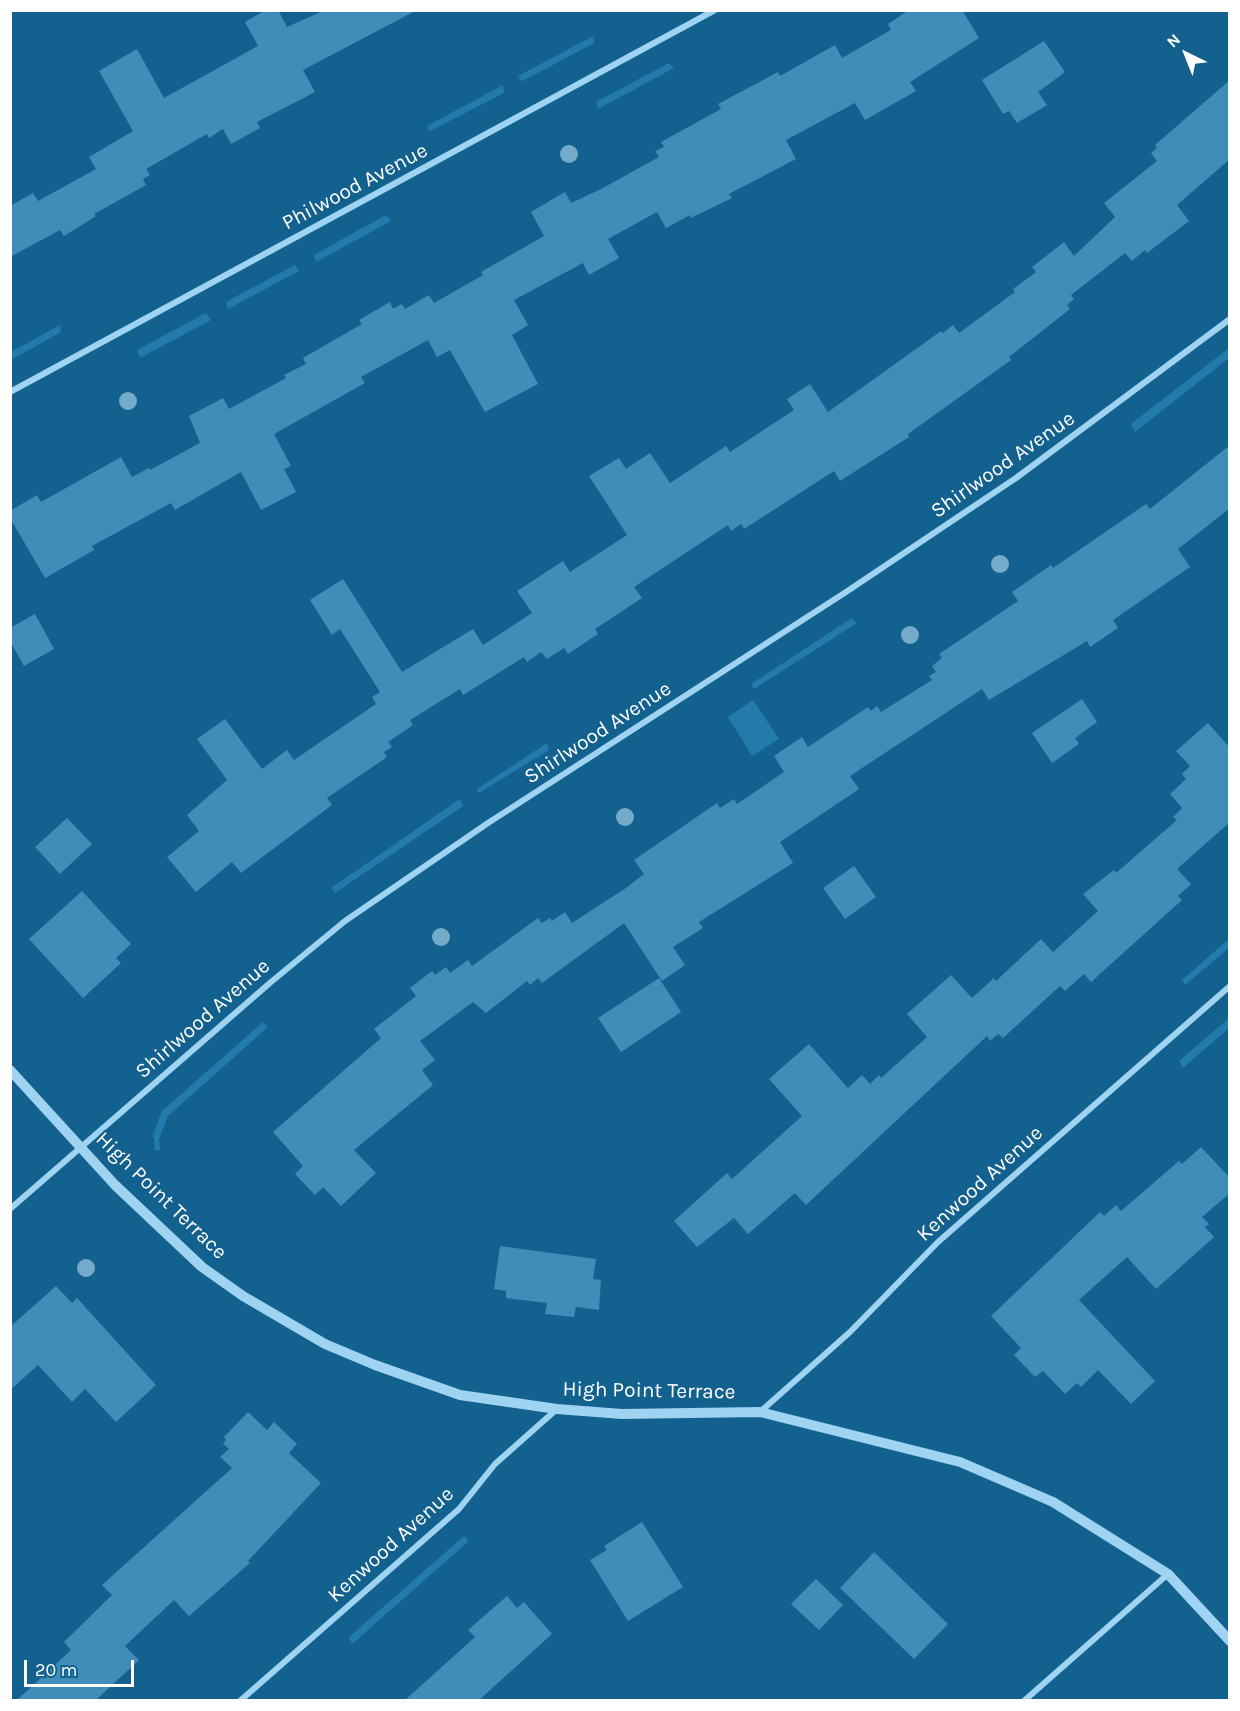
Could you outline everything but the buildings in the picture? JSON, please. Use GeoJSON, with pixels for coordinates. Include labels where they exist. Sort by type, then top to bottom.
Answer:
{"type":"FeatureCollection","features":[{"type":"Feature","properties":{"kind":"street","name":"Philwood Avenue"},"geometry":{"type":"LineString","coordinates":[[10,392],[715,10]]}},
{"type":"Feature","properties":{"kind":"street","name":"Shirlwood Avenue"},"geometry":{"type":"LineString","coordinates":[[10,1209],[271,982],[345,921],[479,829],[846,592],[1016,478],[1230,319]]}},
{"type":"Feature","properties":{"kind":"street","name":"Kenwood Avenue"},"geometry":{"type":"LineString","coordinates":[[760,1413],[850,1332],[938,1242],[1230,986]]}},
{"type":"Feature","properties":{"kind":"street","name":"High Point Terrace"},"geometry":{"type":"LineString","coordinates":[[10,1070],[115,1185],[202,1267],[298,1329],[375,1365],[460,1395],[556,1409],[622,1414],[760,1413],[887,1442],[960,1462],[1012,1482],[1053,1502],[1168,1574],[1230,1641]]}},
{"type":"Feature","properties":{"kind":"street","name":"Kenwood Avenue"},"geometry":{"type":"LineString","coordinates":[[241,1701],[459,1509],[495,1464],[556,1409]]}},
{"type":"Feature","properties":{"kind":"street"},"geometry":{"type":"LineString","coordinates":[[1025,1701],[1168,1574]]}},
{"type":"Feature","properties":{"kind":"shaded area"},"geometry":{"type":"Polygon","coordinates":[[[593,36],[594,43],[523,81],[520,80],[518,76],[593,36]]]}},
{"type":"Feature","properties":{"kind":"shaded area"},"geometry":{"type":"Polygon","coordinates":[[[669,63],[674,68],[598,109],[596,102],[669,63]]]}},
{"type":"Feature","properties":{"kind":"shaded area"},"geometry":{"type":"Polygon","coordinates":[[[503,85],[504,93],[430,131],[427,126],[503,85]]]}},
{"type":"Feature","properties":{"kind":"shaded area"},"geometry":{"type":"Polygon","coordinates":[[[386,215],[391,221],[316,262],[314,255],[386,215]]]}},
{"type":"Feature","properties":{"kind":"shaded area"},"geometry":{"type":"Polygon","coordinates":[[[295,265],[299,271],[228,309],[226,302],[295,265]]]}},
{"type":"Feature","properties":{"kind":"shaded area"},"geometry":{"type":"Polygon","coordinates":[[[206,313],[211,320],[140,358],[137,350],[206,313]]]}},
{"type":"Feature","properties":{"kind":"shaded area"},"geometry":{"type":"Polygon","coordinates":[[[60,325],[61,332],[11,360],[11,352],[60,325]]]}},
{"type":"Feature","properties":{"kind":"shaded area"},"geometry":{"type":"Polygon","coordinates":[[[1229,348],[1229,358],[1135,432],[1131,424],[1229,348]]]}},
{"type":"Feature","properties":{"kind":"shaded area"},"geometry":{"type":"Polygon","coordinates":[[[852,618],[857,623],[754,689],[751,684],[852,618]]]}},
{"type":"Feature","properties":{"kind":"shaded area"},"geometry":{"type":"Polygon","coordinates":[[[753,700],[779,739],[752,756],[728,717],[753,700]]]}},
{"type":"Feature","properties":{"kind":"shaded area"},"geometry":{"type":"Polygon","coordinates":[[[547,743],[549,750],[479,793],[477,789],[547,743]]]}},
{"type":"Feature","properties":{"kind":"shaded area"},"geometry":{"type":"Polygon","coordinates":[[[460,799],[463,806],[335,893],[331,888],[460,799]]]}},
{"type":"Feature","properties":{"kind":"shaded area"},"geometry":{"type":"Polygon","coordinates":[[[1229,939],[1229,948],[1185,985],[1182,980],[1229,939]]]}},
{"type":"Feature","properties":{"kind":"shaded area"},"geometry":{"type":"Polygon","coordinates":[[[1229,1018],[1229,1028],[1183,1068],[1179,1061],[1229,1018]]]}},
{"type":"Feature","properties":{"kind":"shaded area"},"geometry":{"type":"Polygon","coordinates":[[[263,1022],[268,1027],[168,1116],[159,1139],[160,1150],[155,1150],[154,1137],[152,1137],[162,1111],[263,1022]]]}},
{"type":"Feature","properties":{"kind":"shaded area"},"geometry":{"type":"Polygon","coordinates":[[[464,1536],[469,1541],[352,1644],[349,1637],[464,1536]]]}}]}
